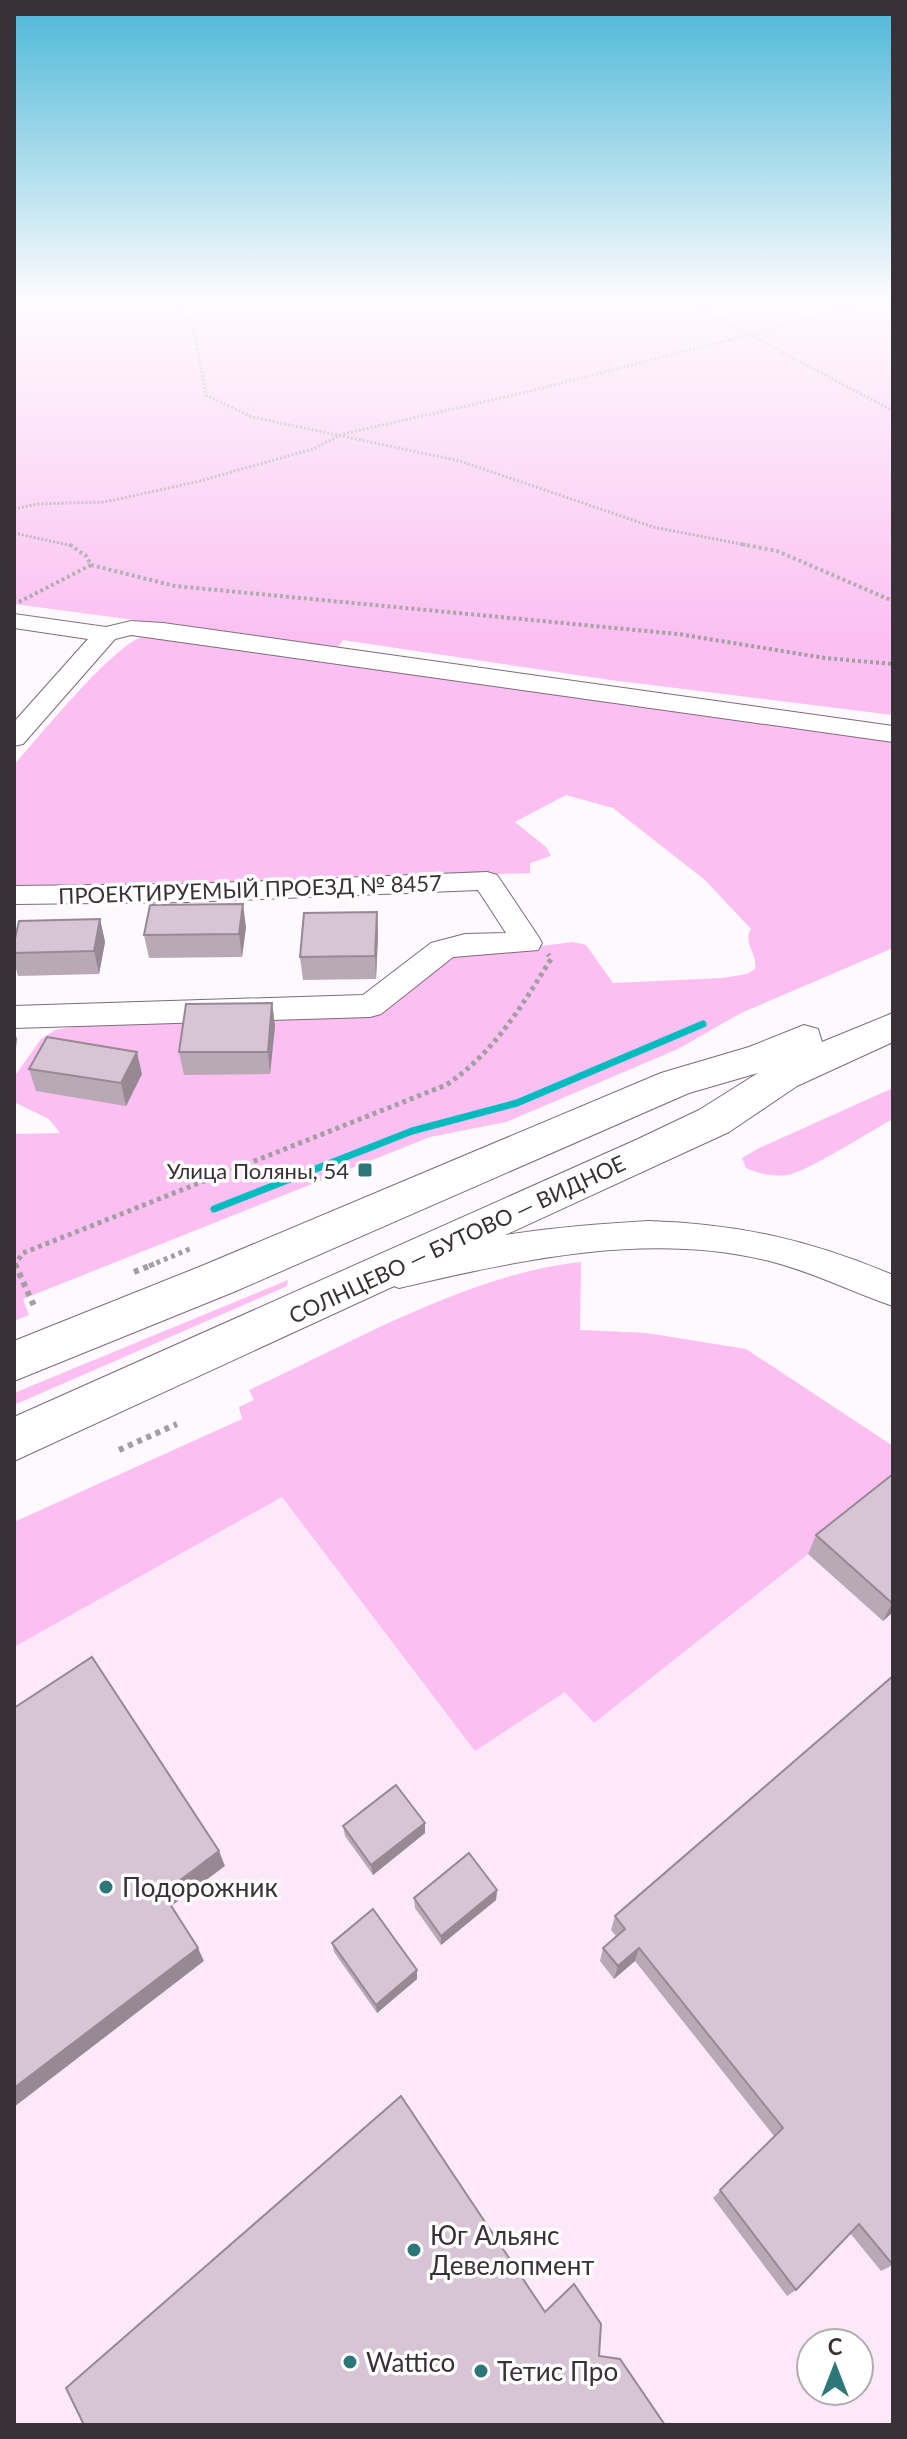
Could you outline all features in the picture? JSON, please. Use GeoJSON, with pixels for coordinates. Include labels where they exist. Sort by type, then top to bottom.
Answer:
{"type":"FeatureCollection","features":[{"type":"Feature","properties":{"kind":"main road"},"geometry":{"type":"LineString","coordinates":[[14,1361],[249,1266],[675,1083],[763,1057],[893,997]]}},
{"type":"Feature","properties":{"kind":"main road","name":"СОЛНЦЕВО — БУТОВО — ВИДНОЕ"},"geometry":{"type":"LineString","coordinates":[[14,1440],[714,1121],[783,1076],[893,1026]]}},
{"type":"Feature","properties":{"kind":"street"},"geometry":{"type":"LineString","coordinates":[[14,621],[106,634],[131,628],[163,630],[893,734]]}},
{"type":"Feature","properties":{"kind":"street"},"geometry":{"type":"LineString","coordinates":[[14,738],[106,634]]}},
{"type":"Feature","properties":{"kind":"street","name":"ПРОЕКТИРУЕМЫЙ ПРОЕЗД № 8457"},"geometry":{"type":"LineString","coordinates":[[14,895],[189,893],[487,881],[527,943]]}},
{"type":"Feature","properties":{"kind":"street"},"geometry":{"type":"LineString","coordinates":[[14,1017],[370,1006],[442,950],[465,944],[527,943]]}},
{"type":"Feature","properties":{"kind":"street"},"geometry":{"type":"LineString","coordinates":[[372,1279],[568,1238],[614,1233],[677,1234],[722,1238],[785,1251],[840,1268],[893,1291]]}},
{"type":"Feature","properties":{"kind":"path"},"geometry":{"type":"LineString","coordinates":[[241,412],[252,417],[460,461],[653,527],[777,551],[893,601]]}},
{"type":"Feature","properties":{"kind":"path"},"geometry":{"type":"LineString","coordinates":[[14,509],[37,504],[105,502],[200,481],[313,449],[343,434],[361,434],[443,412]]}},
{"type":"Feature","properties":{"kind":"path"},"geometry":{"type":"LineString","coordinates":[[14,533],[68,543],[88,555],[91,565]]}},
{"type":"Feature","properties":{"kind":"path"},"geometry":{"type":"LineString","coordinates":[[15,606],[48,582],[77,574],[91,565],[175,586],[678,634],[825,658],[893,664]]}},
{"type":"Feature","properties":{"kind":"path"},"geometry":{"type":"LineString","coordinates":[[35,1308],[14,1265],[23,1253],[426,1094],[464,1075],[503,1037],[551,959],[544,948],[527,943]]}},
{"type":"Feature","properties":{"kind":"path"},"geometry":{"type":"LineString","coordinates":[[134,1272],[192,1248]]}},
{"type":"Feature","properties":{"kind":"path"},"geometry":{"type":"LineString","coordinates":[[119,1450],[177,1424]]}},
{"type":"Feature","properties":{"kind":"shaded area"},"geometry":{"type":"Polygon","coordinates":[[[14,412],[893,412],[893,715],[611,680],[343,640],[338,647],[14,604],[14,412]]]}},
{"type":"Feature","properties":{"kind":"shaded area"},"geometry":{"type":"Polygon","coordinates":[[[147,635],[893,738],[893,948],[741,1013],[678,1049],[506,1122],[430,1137],[23,1299],[29,1315],[14,1321],[14,1134],[60,1133],[49,1119],[14,1102],[14,1077],[41,1039],[55,1030],[132,1017],[347,1018],[365,1014],[454,957],[573,942],[586,945],[613,983],[723,978],[747,974],[755,969],[748,938],[751,929],[705,880],[613,808],[566,795],[515,822],[546,847],[551,856],[530,863],[530,873],[14,889],[14,765],[98,671],[134,641],[147,635]]]}},
{"type":"Feature","properties":{"kind":"shaded area"},"geometry":{"type":"Polygon","coordinates":[[[893,1088],[893,1119],[824,1159],[788,1175],[778,1176],[746,1168],[742,1158],[759,1148],[893,1088]]]}},
{"type":"Feature","properties":{"kind":"shaded area"},"geometry":{"type":"Polygon","coordinates":[[[581,1262],[580,1330],[646,1333],[746,1349],[893,1446],[893,1487],[594,1723],[565,1692],[475,1751],[282,1497],[14,1647],[14,1522],[242,1419],[239,1407],[254,1400],[249,1390],[369,1332],[497,1280],[581,1262]]]}},
{"type":"Feature","properties":{"kind":"shaded area"},"geometry":{"type":"Polygon","coordinates":[[[288,1280],[287,1286],[14,1405],[14,1393],[288,1280]]]}},
{"type":"Feature","properties":{"kind":"shaded area"},"geometry":{"type":"Polygon","coordinates":[[[580,1330],[646,1333],[746,1349],[893,1446],[893,2425],[14,2425],[14,1647],[580,1330]]]}},
{"type":"Feature","properties":{"kind":"building"},"geometry":{"type":"Polygon","coordinates":[[[243,904],[239,934],[144,935],[150,905],[243,904]]]}},
{"type":"Feature","properties":{"kind":"building"},"geometry":{"type":"Polygon","coordinates":[[[377,912],[375,956],[300,957],[304,913],[377,912]]]}},
{"type":"Feature","properties":{"kind":"building"},"geometry":{"type":"Polygon","coordinates":[[[100,919],[94,951],[14,953],[19,921],[100,919]]]}},
{"type":"Feature","properties":{"kind":"building"},"geometry":{"type":"Polygon","coordinates":[[[272,1003],[268,1052],[179,1052],[186,1004],[272,1003]]]}},
{"type":"Feature","properties":{"kind":"building"},"geometry":{"type":"Polygon","coordinates":[[[47,1037],[137,1052],[121,1083],[29,1069],[47,1037]]]}},
{"type":"Feature","properties":{"kind":"building"},"geometry":{"type":"Polygon","coordinates":[[[893,1474],[893,1602],[892,1603],[816,1535],[893,1474]]]}},
{"type":"Feature","properties":{"kind":"building","name":"Подорожник"},"geometry":{"type":"Polygon","coordinates":[[[92,1657],[219,1851],[163,1893],[198,1948],[14,2088],[14,1708],[92,1657]]]}},
{"type":"Feature","properties":{"kind":"building"},"geometry":{"type":"Polygon","coordinates":[[[893,1676],[893,2265],[859,2224],[796,2290],[720,2190],[783,2128],[639,1948],[618,1966],[603,1948],[625,1929],[615,1916],[893,1676]]]}},
{"type":"Feature","properties":{"kind":"building"},"geometry":{"type":"Polygon","coordinates":[[[396,1785],[425,1823],[371,1865],[343,1826],[396,1785]]]}},
{"type":"Feature","properties":{"kind":"building"},"geometry":{"type":"Polygon","coordinates":[[[469,1853],[497,1890],[441,1936],[414,1898],[469,1853]]]}},
{"type":"Feature","properties":{"kind":"building"},"geometry":{"type":"Polygon","coordinates":[[[373,1909],[417,1970],[376,2005],[332,1943],[373,1909]]]}},
{"type":"Feature","properties":{"kind":"building"},"geometry":{"type":"Polygon","coordinates":[[[401,2096],[545,2312],[574,2284],[601,2324],[599,2356],[620,2359],[665,2425],[84,2425],[66,2388],[401,2096]]]}},
{"type":"Feature","properties":{"kind":"waterway"},"geometry":{"type":"LineString","coordinates":[[214,1209],[412,1131],[517,1103],[703,1024]]}},
{"type":"Feature","properties":{"kind":"place","name":"Улица Поляны, 54"},"geometry":{"type":"Point","coordinates":[365,1170]}},
{"type":"Feature","properties":{"kind":"place","name":"Подорожник"},"geometry":{"type":"Point","coordinates":[106,1887]}},
{"type":"Feature","properties":{"kind":"place","name":"Юг Альянс Девелопмент"},"geometry":{"type":"Point","coordinates":[414,2250]}},
{"type":"Feature","properties":{"kind":"place","name":"Wattico"},"geometry":{"type":"Point","coordinates":[350,2362]}},
{"type":"Feature","properties":{"kind":"place","name":"Тетис Про"},"geometry":{"type":"Point","coordinates":[481,2371]}}]}
